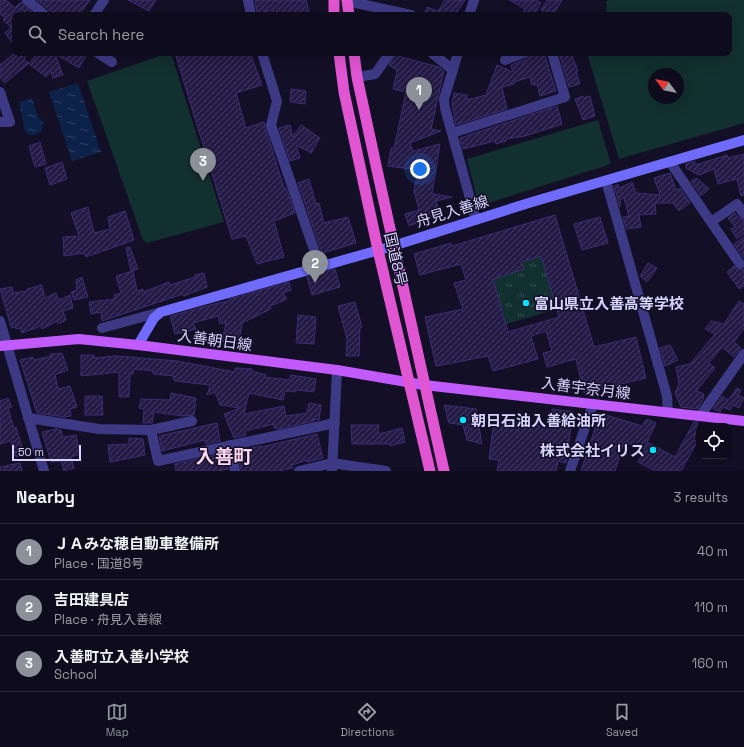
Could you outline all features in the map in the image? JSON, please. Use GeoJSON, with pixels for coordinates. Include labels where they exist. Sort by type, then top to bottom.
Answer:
{"type":"FeatureCollection","features":[{"type":"Feature","properties":{"kind":"highway"},"geometry":{"type":"LineString","coordinates":[[334,0],[334,12]]}},
{"type":"Feature","properties":{"kind":"highway"},"geometry":{"type":"LineString","coordinates":[[347,0],[349,12]]}},
{"type":"Feature","properties":{"kind":"highway","name":"国道8号"},"geometry":{"type":"LineString","coordinates":[[339,56],[344,92],[378,250],[430,471]]}},
{"type":"Feature","properties":{"kind":"highway","name":"国道8号"},"geometry":{"type":"LineString","coordinates":[[354,56],[393,246],[444,471]]}},
{"type":"Feature","properties":{"kind":"main road","name":"舟見入善線"},"geometry":{"type":"LineString","coordinates":[[161,312],[393,246],[744,140]]}},
{"type":"Feature","properties":{"kind":"main road"},"geometry":{"type":"LineString","coordinates":[[138,345],[154,318],[161,312]]}},
{"type":"Feature","properties":{"kind":"main road","name":"入善朝日線"},"geometry":{"type":"LineString","coordinates":[[4,346],[78,339],[337,370],[424,385]]}},
{"type":"Feature","properties":{"kind":"main road","name":"入善宇奈月線"},"geometry":{"type":"LineString","coordinates":[[424,385],[744,421]]}},
{"type":"Feature","properties":{"kind":"street"},"geometry":{"type":"LineString","coordinates":[[27,0],[41,12]]}},
{"type":"Feature","properties":{"kind":"street"},"geometry":{"type":"LineString","coordinates":[[96,12],[104,0]]}},
{"type":"Feature","properties":{"kind":"street"},"geometry":{"type":"LineString","coordinates":[[248,0],[250,12]]}},
{"type":"Feature","properties":{"kind":"street"},"geometry":{"type":"LineString","coordinates":[[347,0],[398,12]]}},
{"type":"Feature","properties":{"kind":"street"},"geometry":{"type":"LineString","coordinates":[[470,12],[474,0]]}},
{"type":"Feature","properties":{"kind":"street"},"geometry":{"type":"LineString","coordinates":[[103,56],[112,62]]}},
{"type":"Feature","properties":{"kind":"street"},"geometry":{"type":"LineString","coordinates":[[263,56],[277,101],[271,125],[320,267]]}},
{"type":"Feature","properties":{"kind":"street"},"geometry":{"type":"LineString","coordinates":[[358,77],[376,74],[388,56]]}},
{"type":"Feature","properties":{"kind":"street"},"geometry":{"type":"LineString","coordinates":[[436,56],[453,70]]}},
{"type":"Feature","properties":{"kind":"street"},"geometry":{"type":"LineString","coordinates":[[457,56],[444,99],[445,108],[476,220]]}},
{"type":"Feature","properties":{"kind":"street"},"geometry":{"type":"LineString","coordinates":[[505,60],[515,56]]}},
{"type":"Feature","properties":{"kind":"street"},"geometry":{"type":"LineString","coordinates":[[452,133],[565,97],[553,56]]}},
{"type":"Feature","properties":{"kind":"street"},"geometry":{"type":"LineString","coordinates":[[0,92],[10,122],[0,122]]}},
{"type":"Feature","properties":{"kind":"street"},"geometry":{"type":"LineString","coordinates":[[670,162],[740,264]]}},
{"type":"Feature","properties":{"kind":"street"},"geometry":{"type":"LineString","coordinates":[[606,181],[667,396],[668,412]]}},
{"type":"Feature","properties":{"kind":"street"},"geometry":{"type":"LineString","coordinates":[[710,222],[737,204],[744,214]]}},
{"type":"Feature","properties":{"kind":"street"},"geometry":{"type":"LineString","coordinates":[[102,328],[161,312]]}},
{"type":"Feature","properties":{"kind":"street"},"geometry":{"type":"LineString","coordinates":[[0,321],[4,346],[44,471]]}},
{"type":"Feature","properties":{"kind":"street"},"geometry":{"type":"LineString","coordinates":[[700,416],[744,354]]}},
{"type":"Feature","properties":{"kind":"street"},"geometry":{"type":"LineString","coordinates":[[332,467],[337,370]]}},
{"type":"Feature","properties":{"kind":"street"},"geometry":{"type":"LineString","coordinates":[[570,471],[593,404]]}},
{"type":"Feature","properties":{"kind":"street"},"geometry":{"type":"LineString","coordinates":[[28,418],[99,429],[152,430],[192,421]]}},
{"type":"Feature","properties":{"kind":"street"},"geometry":{"type":"LineString","coordinates":[[152,430],[158,461],[335,423]]}},
{"type":"Feature","properties":{"kind":"street"},"geometry":{"type":"LineString","coordinates":[[230,445],[235,471]]}},
{"type":"Feature","properties":{"kind":"street"},"geometry":{"type":"LineString","coordinates":[[299,471],[332,467],[386,471]]}},
{"type":"Feature","properties":{"kind":"green space"},"geometry":{"type":"Polygon","coordinates":[[[744,0],[744,123],[619,159],[588,56],[732,56],[732,12],[607,12],[606,1],[744,0]]]}},
{"type":"Feature","properties":{"kind":"green space"},"geometry":{"type":"Polygon","coordinates":[[[159,56],[172,56],[224,222],[147,243],[143,240],[87,81],[159,56]]]}},
{"type":"Feature","properties":{"kind":"green space"},"geometry":{"type":"Polygon","coordinates":[[[598,120],[611,164],[479,206],[467,159],[598,120]]]}},
{"type":"Feature","properties":{"kind":"green space"},"geometry":{"type":"Polygon","coordinates":[[[541,256],[557,309],[506,324],[493,279],[523,269],[521,262],[541,256]]]}},
{"type":"Feature","properties":{"kind":"water"},"geometry":{"type":"Polygon","coordinates":[[[78,83],[101,152],[72,161],[49,92],[78,83]]]}},
{"type":"Feature","properties":{"kind":"water"},"geometry":{"type":"Polygon","coordinates":[[[32,98],[38,117],[44,123],[41,132],[33,135],[25,132],[19,102],[32,98]]]}},
{"type":"Feature","properties":{"kind":"building"},"geometry":{"type":"Polygon","coordinates":[[[0,0],[6,0],[15,8],[21,2],[32,12],[12,12],[11,27],[3,20],[5,18],[0,14],[0,0]]]}},
{"type":"Feature","properties":{"kind":"building"},"geometry":{"type":"Polygon","coordinates":[[[37,0],[90,0],[81,12],[53,12],[37,0]]]}},
{"type":"Feature","properties":{"kind":"building"},"geometry":{"type":"Polygon","coordinates":[[[128,0],[156,0],[149,11],[128,0]]]}},
{"type":"Feature","properties":{"kind":"building"},"geometry":{"type":"Polygon","coordinates":[[[255,0],[306,0],[309,12],[273,12],[273,10],[257,12],[255,0]]]}},
{"type":"Feature","properties":{"kind":"building"},"geometry":{"type":"Polygon","coordinates":[[[445,0],[465,0],[457,12],[425,12],[427,7],[438,11],[445,0]]]}},
{"type":"Feature","properties":{"kind":"building"},"geometry":{"type":"Polygon","coordinates":[[[509,0],[536,0],[541,3],[536,12],[523,12],[525,9],[509,0]]]}},
{"type":"Feature","properties":{"kind":"building"},"geometry":{"type":"Polygon","coordinates":[[[547,0],[562,0],[555,12],[544,12],[541,10],[547,0]]]}},
{"type":"Feature","properties":{"kind":"building"},"geometry":{"type":"Polygon","coordinates":[[[11,27],[12,43],[5,33],[11,27]]]}},
{"type":"Feature","properties":{"kind":"building"},"geometry":{"type":"Polygon","coordinates":[[[12,55],[26,56],[24,60],[29,63],[5,83],[0,77],[0,65],[12,55]]]}},
{"type":"Feature","properties":{"kind":"building"},"geometry":{"type":"Polygon","coordinates":[[[35,56],[56,56],[63,75],[53,78],[51,71],[46,77],[29,64],[35,56]]]}},
{"type":"Feature","properties":{"kind":"building"},"geometry":{"type":"Polygon","coordinates":[[[58,56],[85,56],[79,68],[58,56]]]}},
{"type":"Feature","properties":{"kind":"building"},"geometry":{"type":"Polygon","coordinates":[[[176,56],[251,56],[262,85],[236,93],[246,128],[264,122],[284,188],[286,188],[295,213],[274,221],[284,257],[257,264],[246,236],[232,239],[176,56]]]}},
{"type":"Feature","properties":{"kind":"building"},"geometry":{"type":"Polygon","coordinates":[[[394,56],[402,56],[401,57],[439,67],[444,71],[431,129],[441,131],[410,143],[413,151],[440,144],[432,194],[452,197],[436,201],[440,214],[409,226],[405,214],[419,210],[414,191],[418,170],[388,166],[391,148],[394,148],[406,92],[393,89],[397,71],[389,65],[394,56]]]}},
{"type":"Feature","properties":{"kind":"building"},"geometry":{"type":"Polygon","coordinates":[[[528,56],[545,56],[556,91],[540,96],[537,84],[532,85],[530,77],[514,82],[514,84],[502,87],[507,109],[456,125],[452,104],[454,93],[467,95],[467,100],[486,95],[497,65],[513,72],[511,65],[526,59],[528,56]]]}},
{"type":"Feature","properties":{"kind":"building"},"geometry":{"type":"Polygon","coordinates":[[[560,56],[572,56],[578,71],[576,71],[580,84],[569,87],[560,56]]]}},
{"type":"Feature","properties":{"kind":"building"},"geometry":{"type":"Polygon","coordinates":[[[291,89],[306,91],[305,104],[290,102],[291,89]]]}},
{"type":"Feature","properties":{"kind":"building"},"geometry":{"type":"Polygon","coordinates":[[[583,96],[583,98],[590,96],[595,116],[583,120],[575,99],[583,96]]]}},
{"type":"Feature","properties":{"kind":"building"},"geometry":{"type":"Polygon","coordinates":[[[557,106],[562,124],[525,136],[506,139],[506,141],[496,144],[495,141],[463,149],[460,138],[557,106]]]}},
{"type":"Feature","properties":{"kind":"building"},"geometry":{"type":"Polygon","coordinates":[[[290,125],[293,137],[301,125],[320,138],[311,153],[296,145],[300,158],[290,161],[279,128],[290,125]]]}},
{"type":"Feature","properties":{"kind":"building"},"geometry":{"type":"Polygon","coordinates":[[[40,142],[46,164],[35,167],[29,146],[40,142]]]}},
{"type":"Feature","properties":{"kind":"building"},"geometry":{"type":"Polygon","coordinates":[[[744,154],[744,195],[741,196],[737,179],[718,184],[714,169],[699,175],[686,168],[686,164],[695,161],[695,165],[727,155],[728,158],[744,154]]]}},
{"type":"Feature","properties":{"kind":"building"},"geometry":{"type":"Polygon","coordinates":[[[62,162],[67,179],[50,185],[45,168],[62,162]]]}},
{"type":"Feature","properties":{"kind":"building"},"geometry":{"type":"Polygon","coordinates":[[[670,173],[676,190],[680,188],[690,203],[679,211],[673,203],[655,203],[656,214],[639,215],[641,227],[626,229],[623,217],[629,216],[624,198],[620,200],[620,207],[614,186],[618,184],[619,188],[632,182],[636,193],[660,195],[654,178],[670,173]]]}},
{"type":"Feature","properties":{"kind":"building"},"geometry":{"type":"Polygon","coordinates":[[[697,178],[709,189],[701,196],[691,181],[697,178]]]}},
{"type":"Feature","properties":{"kind":"building"},"geometry":{"type":"Polygon","coordinates":[[[309,179],[316,204],[319,203],[324,223],[348,217],[356,243],[322,253],[298,183],[309,179]]]}},
{"type":"Feature","properties":{"kind":"building"},"geometry":{"type":"Polygon","coordinates":[[[88,207],[94,233],[110,229],[108,217],[125,211],[134,240],[86,257],[84,253],[64,256],[63,237],[79,236],[71,213],[88,207]]]}},
{"type":"Feature","properties":{"kind":"building"},"geometry":{"type":"Polygon","coordinates":[[[735,213],[739,218],[744,220],[744,234],[737,239],[731,229],[735,227],[728,218],[735,213]]]}},
{"type":"Feature","properties":{"kind":"building"},"geometry":{"type":"Polygon","coordinates":[[[555,215],[594,347],[636,337],[646,378],[584,393],[576,359],[547,367],[543,353],[552,351],[546,331],[531,336],[538,359],[493,371],[488,356],[436,366],[425,317],[463,309],[454,283],[466,280],[461,264],[420,275],[414,254],[451,243],[452,246],[555,215]],[[541,256],[521,262],[524,269],[493,279],[508,332],[559,317],[541,256]]]}},
{"type":"Feature","properties":{"kind":"building"},"geometry":{"type":"Polygon","coordinates":[[[600,217],[608,243],[582,250],[574,224],[600,217]]]}},
{"type":"Feature","properties":{"kind":"building"},"geometry":{"type":"Polygon","coordinates":[[[744,237],[744,258],[734,244],[744,237]]]}},
{"type":"Feature","properties":{"kind":"building"},"geometry":{"type":"Polygon","coordinates":[[[130,247],[138,269],[131,271],[126,248],[130,247]]]}},
{"type":"Feature","properties":{"kind":"building"},"geometry":{"type":"Polygon","coordinates":[[[648,263],[657,268],[647,282],[640,276],[648,263]]]}},
{"type":"Feature","properties":{"kind":"building"},"geometry":{"type":"Polygon","coordinates":[[[734,266],[738,270],[744,269],[744,286],[739,289],[727,272],[734,266]]]}},
{"type":"Feature","properties":{"kind":"building"},"geometry":{"type":"Polygon","coordinates":[[[335,269],[340,287],[312,295],[307,277],[335,269]]]}},
{"type":"Feature","properties":{"kind":"building"},"geometry":{"type":"Polygon","coordinates":[[[133,271],[137,291],[143,289],[143,292],[169,282],[170,285],[204,273],[207,287],[184,296],[183,294],[102,321],[101,312],[91,314],[89,302],[115,299],[114,295],[121,293],[116,276],[133,271]]]}},
{"type":"Feature","properties":{"kind":"building"},"geometry":{"type":"Polygon","coordinates":[[[82,277],[88,297],[74,300],[71,292],[77,290],[76,280],[82,277]]]}},
{"type":"Feature","properties":{"kind":"building"},"geometry":{"type":"Polygon","coordinates":[[[289,282],[291,290],[283,293],[287,299],[270,306],[271,309],[242,323],[239,344],[222,342],[226,322],[220,324],[218,316],[193,323],[196,329],[175,334],[170,316],[229,301],[229,299],[289,282]]]}},
{"type":"Feature","properties":{"kind":"building"},"geometry":{"type":"Polygon","coordinates":[[[42,285],[45,298],[56,293],[59,300],[70,295],[73,308],[63,311],[66,320],[58,324],[57,321],[42,329],[41,326],[22,333],[21,329],[11,327],[0,289],[12,287],[13,293],[27,291],[27,289],[42,285]]]}},
{"type":"Feature","properties":{"kind":"building"},"geometry":{"type":"Polygon","coordinates":[[[739,301],[744,304],[744,328],[734,342],[741,348],[734,357],[722,347],[709,363],[715,368],[696,391],[704,394],[703,400],[697,409],[681,407],[675,393],[679,384],[676,367],[690,364],[715,334],[705,329],[711,321],[724,324],[739,301]]]}},
{"type":"Feature","properties":{"kind":"building"},"geometry":{"type":"Polygon","coordinates":[[[355,302],[362,327],[360,328],[359,356],[346,356],[347,339],[338,306],[355,302]]]}},
{"type":"Feature","properties":{"kind":"building"},"geometry":{"type":"Polygon","coordinates":[[[298,315],[316,317],[314,344],[296,343],[298,315]]]}},
{"type":"Feature","properties":{"kind":"building"},"geometry":{"type":"Polygon","coordinates":[[[670,345],[678,360],[665,366],[660,348],[670,345]]]}},
{"type":"Feature","properties":{"kind":"building"},"geometry":{"type":"Polygon","coordinates":[[[62,353],[68,370],[55,375],[58,389],[70,386],[77,407],[70,409],[71,416],[65,417],[37,413],[20,360],[33,357],[34,360],[51,356],[50,354],[62,353]]]}},
{"type":"Feature","properties":{"kind":"building"},"geometry":{"type":"Polygon","coordinates":[[[81,355],[94,355],[94,358],[116,356],[178,361],[235,372],[235,368],[252,369],[252,371],[266,375],[265,377],[289,380],[291,375],[316,379],[314,392],[296,390],[296,392],[285,391],[283,400],[249,393],[244,414],[284,406],[286,416],[307,413],[309,403],[321,405],[319,420],[313,419],[314,421],[278,429],[274,428],[274,424],[245,431],[246,435],[234,438],[224,414],[240,408],[220,405],[215,392],[207,395],[210,385],[175,381],[173,379],[174,376],[153,374],[153,371],[134,369],[133,374],[130,374],[129,397],[119,397],[119,372],[81,376],[81,355]]]}},
{"type":"Feature","properties":{"kind":"building"},"geometry":{"type":"Polygon","coordinates":[[[737,388],[741,390],[738,395],[744,398],[739,408],[733,405],[730,410],[723,407],[720,412],[713,409],[722,396],[728,400],[737,388]]]}},
{"type":"Feature","properties":{"kind":"building"},"geometry":{"type":"Polygon","coordinates":[[[171,393],[196,398],[194,415],[183,416],[154,412],[152,423],[143,423],[144,409],[139,408],[141,399],[170,400],[171,393]]]}},
{"type":"Feature","properties":{"kind":"building"},"geometry":{"type":"Polygon","coordinates":[[[85,396],[102,396],[103,415],[85,415],[85,396]]]}},
{"type":"Feature","properties":{"kind":"building"},"geometry":{"type":"Polygon","coordinates":[[[8,398],[12,407],[8,408],[14,428],[16,427],[24,454],[16,457],[11,441],[0,444],[0,401],[8,398]]]}},
{"type":"Feature","properties":{"kind":"building"},"geometry":{"type":"Polygon","coordinates":[[[444,405],[476,409],[482,444],[467,440],[463,425],[449,423],[444,405]]]}},
{"type":"Feature","properties":{"kind":"building"},"geometry":{"type":"Polygon","coordinates":[[[552,409],[573,412],[566,463],[558,461],[556,471],[497,471],[499,460],[489,459],[494,420],[550,427],[552,409]]]}},
{"type":"Feature","properties":{"kind":"building"},"geometry":{"type":"Polygon","coordinates":[[[600,413],[642,426],[647,419],[656,423],[647,442],[675,457],[694,422],[698,422],[696,423],[694,440],[696,444],[681,471],[655,471],[638,462],[645,449],[624,442],[615,471],[581,471],[600,413]]]}},
{"type":"Feature","properties":{"kind":"building"},"geometry":{"type":"Polygon","coordinates":[[[217,423],[220,441],[206,444],[205,440],[162,451],[159,436],[217,423]]]}},
{"type":"Feature","properties":{"kind":"building"},"geometry":{"type":"Polygon","coordinates":[[[351,425],[379,425],[378,434],[402,428],[405,442],[390,446],[390,444],[352,444],[351,425]]]}},
{"type":"Feature","properties":{"kind":"building"},"geometry":{"type":"Polygon","coordinates":[[[56,429],[61,430],[63,437],[76,435],[80,454],[71,457],[74,468],[64,471],[61,461],[51,462],[42,432],[56,429]]]}},
{"type":"Feature","properties":{"kind":"building"},"geometry":{"type":"Polygon","coordinates":[[[317,434],[323,458],[307,462],[307,460],[292,465],[293,468],[279,471],[241,471],[238,451],[317,434]]]}},
{"type":"Feature","properties":{"kind":"building"},"geometry":{"type":"Polygon","coordinates":[[[129,438],[143,439],[145,455],[110,462],[108,445],[129,444],[129,438]]]}},
{"type":"Feature","properties":{"kind":"building"},"geometry":{"type":"Polygon","coordinates":[[[225,453],[228,469],[218,471],[176,471],[175,464],[225,453]]]}},
{"type":"Feature","properties":{"kind":"building"},"geometry":{"type":"Polygon","coordinates":[[[20,463],[22,471],[0,471],[0,467],[20,463]]]}},
{"type":"Feature","properties":{"kind":"place","name":"ＪＡみな穂自動車整備所"},"geometry":{"type":"Point","coordinates":[419,110]}},
{"type":"Feature","properties":{"kind":"place","name":"入善町立入善小学校"},"geometry":{"type":"Point","coordinates":[203,181]}},
{"type":"Feature","properties":{"kind":"place","name":"吉田建具店"},"geometry":{"type":"Point","coordinates":[315,283]}},
{"type":"Feature","properties":{"kind":"place","name":"富山県立入善高等学校"},"geometry":{"type":"Point","coordinates":[526,303]}},
{"type":"Feature","properties":{"kind":"place","name":"朝日石油入善給油所"},"geometry":{"type":"Point","coordinates":[463,420]}},
{"type":"Feature","properties":{"kind":"place","name":"株式会社イリス"},"geometry":{"type":"Point","coordinates":[653,450]}},
{"type":"Feature","properties":{"kind":"district","name":"入善町"},"geometry":{"type":"Point","coordinates":[224,456]}}]}
